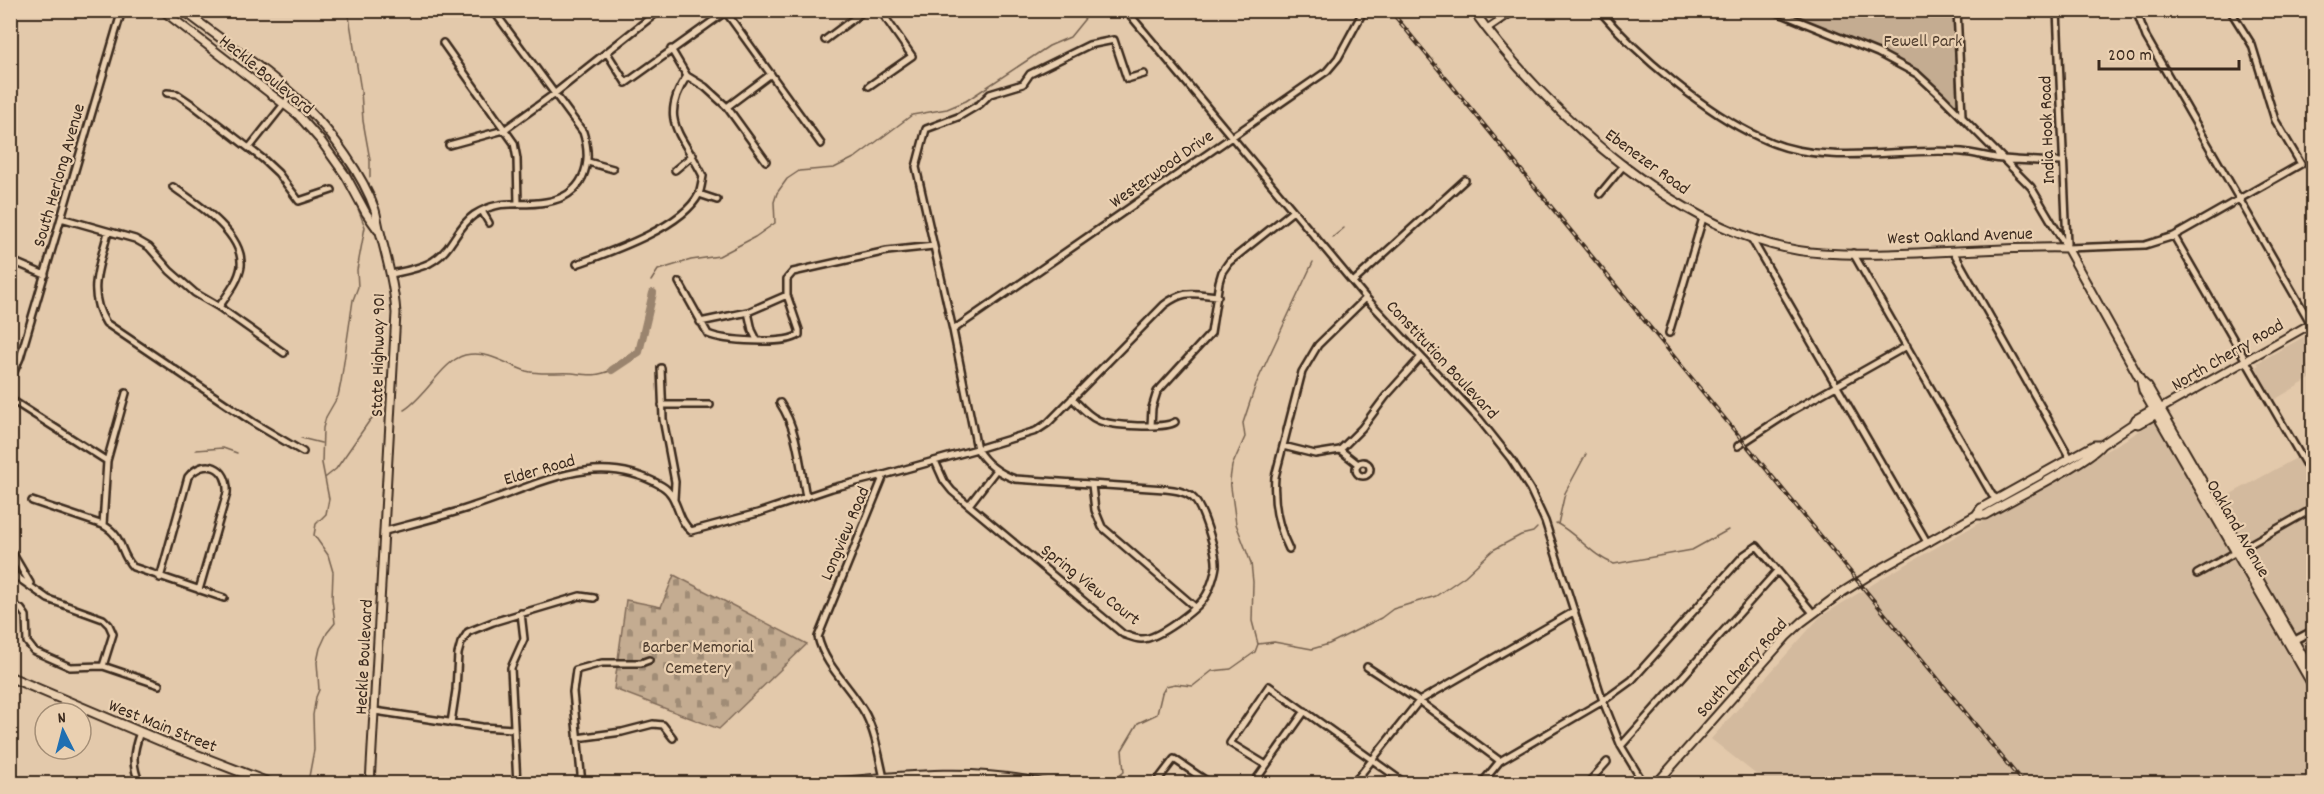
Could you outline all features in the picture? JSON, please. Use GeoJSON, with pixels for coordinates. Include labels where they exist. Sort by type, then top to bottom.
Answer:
{"type":"FeatureCollection","features":[{"type":"Feature","properties":{"kind":"highway","name":"West Main Street"},"geometry":{"type":"LineString","coordinates":[[10,677],[140,732],[272,783]]}},
{"type":"Feature","properties":{"kind":"main road","name":"Heckle Boulevard"},"geometry":{"type":"LineString","coordinates":[[162,10],[284,104],[321,141],[346,176],[366,213],[380,232]]}},
{"type":"Feature","properties":{"kind":"main road","name":"State Highway 901"},"geometry":{"type":"LineString","coordinates":[[183,10],[307,108],[330,134],[355,171],[375,210],[391,274],[396,313],[386,531]]}},
{"type":"Feature","properties":{"kind":"main road","name":"Ebenezer Road"},"geometry":{"type":"LineString","coordinates":[[1473,10],[1486,29],[1540,91],[1580,129],[1666,195],[1713,224],[1751,238],[1810,252],[1853,253]]}},
{"type":"Feature","properties":{"kind":"main road","name":"West Oakland Avenue"},"geometry":{"type":"LineString","coordinates":[[1853,253],[2067,248]]}},
{"type":"Feature","properties":{"kind":"main road","name":"Oakland Avenue"},"geometry":{"type":"LineString","coordinates":[[2067,248],[2141,381],[2143,391],[2158,410],[2238,551],[2313,675]]}},
{"type":"Feature","properties":{"kind":"main road","name":"North Cherry Road"},"geometry":{"type":"LineString","coordinates":[[1976,515],[1985,515],[2098,450],[2101,445],[2150,411],[2158,410],[2312,325]]}},
{"type":"Feature","properties":{"kind":"main road","name":"North Cherry Road"},"geometry":{"type":"LineString","coordinates":[[1858,582],[1976,515],[1981,508],[2094,445],[2101,445]]}},
{"type":"Feature","properties":{"kind":"main road","name":"Heckle Boulevard"},"geometry":{"type":"LineString","coordinates":[[370,783],[386,531]]}},
{"type":"Feature","properties":{"kind":"main road","name":"South Cherry Road"},"geometry":{"type":"LineString","coordinates":[[1656,783],[1786,637],[1813,613],[1858,582]]}},
{"type":"Feature","properties":{"kind":"main road","name":"Oakland Avenue"},"geometry":{"type":"LineString","coordinates":[[2292,642],[2313,688]]}},
{"type":"Feature","properties":{"kind":"main road"},"geometry":{"type":"LineString","coordinates":[[815,783],[976,775],[1045,783]]}},
{"type":"Feature","properties":{"kind":"street","name":"South Herlong Avenue"},"geometry":{"type":"LineString","coordinates":[[10,381],[45,274],[122,10]]}},
{"type":"Feature","properties":{"kind":"street"},"geometry":{"type":"LineString","coordinates":[[391,274],[426,265],[440,258],[472,216],[482,211],[498,204],[546,202],[569,193],[579,184],[588,162],[588,148],[583,132],[493,10]]}},
{"type":"Feature","properties":{"kind":"street"},"geometry":{"type":"LineString","coordinates":[[825,40],[865,10]]}},
{"type":"Feature","properties":{"kind":"street"},"geometry":{"type":"LineString","coordinates":[[868,86],[912,56],[880,10]]}},
{"type":"Feature","properties":{"kind":"street","name":"Constitution Boulevard"},"geometry":{"type":"LineString","coordinates":[[1126,10],[1366,298],[1489,431],[1521,474],[1545,521],[1603,701],[1621,746],[1644,783]]}},
{"type":"Feature","properties":{"kind":"street","name":"Westerwood Drive"},"geometry":{"type":"LineString","coordinates":[[953,330],[1334,66],[1364,10]]}},
{"type":"Feature","properties":{"kind":"street"},"geometry":{"type":"LineString","coordinates":[[1486,29],[1515,10]]}},
{"type":"Feature","properties":{"kind":"street"},"geometry":{"type":"LineString","coordinates":[[1599,10],[1639,51],[1678,84],[1731,122],[1776,144],[1829,154],[1962,152],[2001,159],[2062,162]]}},
{"type":"Feature","properties":{"kind":"street"},"geometry":{"type":"LineString","coordinates":[[1772,10],[1898,62],[1917,74],[1962,116],[2001,159],[2018,172],[2031,188],[2067,248],[2145,245],[2174,236],[2301,164],[2275,120],[2252,45],[2230,10]]}},
{"type":"Feature","properties":{"kind":"street"},"geometry":{"type":"LineString","coordinates":[[1957,10],[1962,116]]}},
{"type":"Feature","properties":{"kind":"street","name":"India Hook Road"},"geometry":{"type":"LineString","coordinates":[[2057,10],[2067,248]]}},
{"type":"Feature","properties":{"kind":"street"},"geometry":{"type":"LineString","coordinates":[[2136,10],[2146,37],[2312,325]]}},
{"type":"Feature","properties":{"kind":"street"},"geometry":{"type":"LineString","coordinates":[[606,53],[626,83],[727,11],[822,144]]}},
{"type":"Feature","properties":{"kind":"street"},"geometry":{"type":"LineString","coordinates":[[449,145],[504,130],[554,94],[657,12]]}},
{"type":"Feature","properties":{"kind":"street"},"geometry":{"type":"LineString","coordinates":[[1144,74],[1127,79],[1114,39],[1089,45],[1030,74],[1023,84],[990,94],[980,104],[958,117],[928,127],[916,167],[977,449],[1036,431],[1048,423],[1176,295],[1189,293],[1218,296]]}},
{"type":"Feature","properties":{"kind":"street"},"geometry":{"type":"LineString","coordinates":[[443,43],[514,143],[517,159],[518,204]]}},
{"type":"Feature","properties":{"kind":"street"},"geometry":{"type":"LineString","coordinates":[[671,49],[687,76],[705,87],[727,106],[766,161]]}},
{"type":"Feature","properties":{"kind":"street"},"geometry":{"type":"LineString","coordinates":[[727,106],[771,74]]}},
{"type":"Feature","properties":{"kind":"street"},"geometry":{"type":"LineString","coordinates":[[577,264],[648,235],[676,219],[699,194],[703,176],[675,126],[672,114],[676,93],[687,76]]}},
{"type":"Feature","properties":{"kind":"street"},"geometry":{"type":"LineString","coordinates":[[166,93],[177,94],[249,148],[278,173],[299,201],[332,190]]}},
{"type":"Feature","properties":{"kind":"street"},"geometry":{"type":"LineString","coordinates":[[249,148],[292,94]]}},
{"type":"Feature","properties":{"kind":"street"},"geometry":{"type":"LineString","coordinates":[[675,170],[693,155]]}},
{"type":"Feature","properties":{"kind":"street"},"geometry":{"type":"LineString","coordinates":[[588,162],[613,169]]}},
{"type":"Feature","properties":{"kind":"street"},"geometry":{"type":"LineString","coordinates":[[1600,194],[1624,165]]}},
{"type":"Feature","properties":{"kind":"street"},"geometry":{"type":"LineString","coordinates":[[1353,282],[1465,180]]}},
{"type":"Feature","properties":{"kind":"street"},"geometry":{"type":"LineString","coordinates":[[173,187],[223,226],[240,251],[241,266],[237,281],[219,308]]}},
{"type":"Feature","properties":{"kind":"street"},"geometry":{"type":"LineString","coordinates":[[699,194],[717,200]]}},
{"type":"Feature","properties":{"kind":"street"},"geometry":{"type":"LineString","coordinates":[[482,211],[489,223]]}},
{"type":"Feature","properties":{"kind":"street"},"geometry":{"type":"LineString","coordinates":[[1151,426],[1153,400],[1157,392],[1211,333],[1222,272],[1229,262],[1293,211]]}},
{"type":"Feature","properties":{"kind":"street"},"geometry":{"type":"LineString","coordinates":[[61,218],[135,239],[148,248],[182,283],[284,353]]}},
{"type":"Feature","properties":{"kind":"street"},"geometry":{"type":"LineString","coordinates":[[1669,333],[1703,218]]}},
{"type":"Feature","properties":{"kind":"street"},"geometry":{"type":"LineString","coordinates":[[108,232],[94,296],[98,310],[106,323],[254,423],[303,452]]}},
{"type":"Feature","properties":{"kind":"street"},"geometry":{"type":"LineString","coordinates":[[2174,236],[2313,479]]}},
{"type":"Feature","properties":{"kind":"street"},"geometry":{"type":"LineString","coordinates":[[1751,238],[1927,542]]}},
{"type":"Feature","properties":{"kind":"street"},"geometry":{"type":"LineString","coordinates":[[679,282],[708,334],[725,339],[765,342],[792,340],[799,335],[797,322],[787,295],[787,279],[793,272],[887,251],[934,246]]}},
{"type":"Feature","properties":{"kind":"street"},"geometry":{"type":"LineString","coordinates":[[1953,251],[2070,458]]}},
{"type":"Feature","properties":{"kind":"street"},"geometry":{"type":"LineString","coordinates":[[1853,253],[1992,495],[1997,499]]}},
{"type":"Feature","properties":{"kind":"street"},"geometry":{"type":"LineString","coordinates":[[10,260],[45,274]]}},
{"type":"Feature","properties":{"kind":"street"},"geometry":{"type":"LineString","coordinates":[[700,322],[748,312],[787,295]]}},
{"type":"Feature","properties":{"kind":"street"},"geometry":{"type":"LineString","coordinates":[[1289,549],[1277,521],[1274,492],[1276,470],[1297,387],[1310,358],[1333,329],[1366,298]]}},
{"type":"Feature","properties":{"kind":"street"},"geometry":{"type":"LineString","coordinates":[[748,312],[757,340]]}},
{"type":"Feature","properties":{"kind":"street"},"geometry":{"type":"LineString","coordinates":[[1738,446],[1790,412],[1907,346]]}},
{"type":"Feature","properties":{"kind":"street"},"geometry":{"type":"LineString","coordinates":[[1283,446],[1315,454],[1340,450],[1362,428],[1386,396],[1421,357]]}},
{"type":"Feature","properties":{"kind":"street"},"geometry":{"type":"LineString","coordinates":[[661,368],[663,419],[675,482],[674,499]]}},
{"type":"Feature","properties":{"kind":"street"},"geometry":{"type":"LineString","coordinates":[[103,525],[106,461],[126,393]]}},
{"type":"Feature","properties":{"kind":"street"},"geometry":{"type":"LineString","coordinates":[[1072,398],[1088,414],[1100,421],[1151,426],[1169,426],[1175,422]]}},
{"type":"Feature","properties":{"kind":"street"},"geometry":{"type":"LineString","coordinates":[[10,399],[106,461]]}},
{"type":"Feature","properties":{"kind":"street"},"geometry":{"type":"LineString","coordinates":[[780,403],[788,415],[793,431],[806,497]]}},
{"type":"Feature","properties":{"kind":"street"},"geometry":{"type":"LineString","coordinates":[[662,405],[710,405]]}},
{"type":"Feature","properties":{"kind":"street","name":"Longview Road"},"geometry":{"type":"LineString","coordinates":[[884,778],[866,714],[822,652],[818,637],[884,475],[977,449]]}},
{"type":"Feature","properties":{"kind":"street","name":"Spring View Court"},"geometry":{"type":"LineString","coordinates":[[935,461],[948,486],[1123,634],[1141,639],[1154,637],[1195,607],[1206,596],[1216,565],[1199,504],[1191,496],[1182,491],[1015,479],[996,470],[982,458],[977,449]]}},
{"type":"Feature","properties":{"kind":"street"},"geometry":{"type":"LineString","coordinates":[[1340,450],[1358,464]]}},
{"type":"Feature","properties":{"kind":"street"},"geometry":{"type":"LineString","coordinates":[[160,578],[188,477],[198,467],[206,465],[214,467],[221,471],[225,478],[227,493],[200,590]]}},
{"type":"Feature","properties":{"kind":"street","name":"Elder Road"},"geometry":{"type":"LineString","coordinates":[[386,531],[474,506],[565,474],[610,468],[640,476],[664,487],[674,499],[679,514],[691,531],[884,475]]}},
{"type":"Feature","properties":{"kind":"street"},"geometry":{"type":"LineString","coordinates":[[969,505],[996,470]]}},
{"type":"Feature","properties":{"kind":"street"},"geometry":{"type":"LineString","coordinates":[[1092,485],[1097,519],[1102,527],[1195,607]]}},
{"type":"Feature","properties":{"kind":"street"},"geometry":{"type":"LineString","coordinates":[[32,501],[103,525],[117,536],[128,562],[133,567],[224,598]]}},
{"type":"Feature","properties":{"kind":"street"},"geometry":{"type":"LineString","coordinates":[[2197,574],[2313,508]]}},
{"type":"Feature","properties":{"kind":"street"},"geometry":{"type":"LineString","coordinates":[[1481,783],[1500,762],[1603,701],[1632,680],[1744,555],[1756,546],[1813,613]]}},
{"type":"Feature","properties":{"kind":"street"},"geometry":{"type":"LineString","coordinates":[[10,549],[33,587]]}},
{"type":"Feature","properties":{"kind":"street"},"geometry":{"type":"LineString","coordinates":[[1621,746],[1777,571]]}},
{"type":"Feature","properties":{"kind":"street"},"geometry":{"type":"LineString","coordinates":[[10,572],[48,600],[103,619],[109,624],[113,634],[103,666]]}},
{"type":"Feature","properties":{"kind":"street"},"geometry":{"type":"LineString","coordinates":[[451,723],[461,643],[468,632],[521,613],[580,596],[594,598]]}},
{"type":"Feature","properties":{"kind":"street"},"geometry":{"type":"LineString","coordinates":[[10,604],[21,609],[26,616],[27,642],[34,651],[70,667],[103,666],[159,685]]}},
{"type":"Feature","properties":{"kind":"street"},"geometry":{"type":"LineString","coordinates":[[1353,783],[1419,701],[1575,611]]}},
{"type":"Feature","properties":{"kind":"street"},"geometry":{"type":"LineString","coordinates":[[517,783],[511,668],[524,639],[521,613]]}},
{"type":"Feature","properties":{"kind":"street"},"geometry":{"type":"LineString","coordinates":[[2292,642],[2313,630]]}},
{"type":"Feature","properties":{"kind":"street"},"geometry":{"type":"LineString","coordinates":[[582,783],[573,692],[576,670],[602,663],[641,663],[649,660]]}},
{"type":"Feature","properties":{"kind":"street"},"geometry":{"type":"LineString","coordinates":[[1367,667],[1419,701],[1500,762]]}},
{"type":"Feature","properties":{"kind":"street"},"geometry":{"type":"LineString","coordinates":[[1266,765],[1230,743],[1269,686],[1406,783]]}},
{"type":"Feature","properties":{"kind":"street"},"geometry":{"type":"LineString","coordinates":[[375,711],[495,729],[514,729]]}},
{"type":"Feature","properties":{"kind":"street"},"geometry":{"type":"LineString","coordinates":[[1253,783],[1305,711]]}},
{"type":"Feature","properties":{"kind":"street"},"geometry":{"type":"LineString","coordinates":[[577,738],[622,732],[653,724],[663,725],[673,738]]}},
{"type":"Feature","properties":{"kind":"street"},"geometry":{"type":"LineString","coordinates":[[140,732],[133,758],[134,770],[140,783]]}},
{"type":"Feature","properties":{"kind":"street"},"geometry":{"type":"LineString","coordinates":[[1155,783],[1174,759],[1211,783]]}},
{"type":"Feature","properties":{"kind":"street"},"geometry":{"type":"LineString","coordinates":[[1587,783],[1607,762]]}},
{"type":"Feature","properties":{"kind":"shaded area"},"geometry":{"type":"Polygon","coordinates":[[[2309,334],[2313,342],[2313,377],[2274,400],[2256,367],[2259,365],[2257,363],[2309,334]]]}},
{"type":"Feature","properties":{"kind":"shaded area"},"geometry":{"type":"Polygon","coordinates":[[[2168,413],[2218,501],[2300,456],[2313,479],[2313,783],[1767,783],[1711,739],[1820,617],[1886,576],[2125,440],[2168,413]]]}},
{"type":"Feature","properties":{"kind":"green space","name":"Fewell Park"},"geometry":{"type":"Polygon","coordinates":[[[1783,11],[1953,11],[1956,105],[1935,86],[1895,59],[1851,38],[1783,11]]]}},
{"type":"Feature","properties":{"kind":"green space","name":"Barber Memorial Cemetery"},"geometry":{"type":"Polygon","coordinates":[[[674,575],[807,644],[719,729],[614,689],[626,600],[661,607],[674,575]]]}},
{"type":"Feature","properties":{"kind":"waterway"},"geometry":{"type":"LineString","coordinates":[[348,10],[361,91],[370,177]]}},
{"type":"Feature","properties":{"kind":"waterway"},"geometry":{"type":"LineString","coordinates":[[651,281],[658,270],[691,260],[719,256],[755,237],[775,223],[774,202],[777,193],[787,179],[799,171],[834,168],[856,157],[912,115],[947,109],[966,101],[1049,46],[1070,37],[1092,10]]}},
{"type":"Feature","properties":{"kind":"waterway"},"geometry":{"type":"LineString","coordinates":[[308,782],[314,750],[313,715],[319,690],[317,662],[320,648],[335,623],[332,599],[333,572],[328,555],[314,535],[316,524],[326,514],[329,499],[322,463],[323,428],[326,417],[338,396],[353,300],[358,287],[357,270],[365,227],[357,206]]}},
{"type":"Feature","properties":{"kind":"waterway"},"geometry":{"type":"LineString","coordinates":[[1333,237],[1344,228]]}},
{"type":"Feature","properties":{"kind":"waterway"},"geometry":{"type":"LineString","coordinates":[[1109,784],[1124,772],[1122,750],[1138,723],[1157,714],[1166,686],[1175,684],[1193,686],[1212,671],[1231,669],[1255,652],[1258,644],[1252,621],[1251,563],[1236,524],[1230,480],[1232,466],[1245,437],[1243,423],[1256,384],[1313,262]]}},
{"type":"Feature","properties":{"kind":"waterway"},"geometry":{"type":"LineString","coordinates":[[612,370],[639,352],[653,293]]}},
{"type":"Feature","properties":{"kind":"waterway"},"geometry":{"type":"LineString","coordinates":[[404,410],[420,397],[449,364],[465,355],[482,354],[526,371],[538,373],[592,375],[612,370]]}},
{"type":"Feature","properties":{"kind":"waterway"},"geometry":{"type":"LineString","coordinates":[[326,477],[336,469],[370,420],[379,415]]}},
{"type":"Feature","properties":{"kind":"waterway"},"geometry":{"type":"LineString","coordinates":[[301,438],[321,443]]}},
{"type":"Feature","properties":{"kind":"waterway"},"geometry":{"type":"LineString","coordinates":[[196,450],[223,448],[237,453]]}},
{"type":"Feature","properties":{"kind":"waterway"},"geometry":{"type":"LineString","coordinates":[[1558,524],[1565,493],[1586,454]]}},
{"type":"Feature","properties":{"kind":"waterway"},"geometry":{"type":"LineString","coordinates":[[1556,523],[1599,556],[1614,564],[1692,550],[1728,530]]}},
{"type":"Feature","properties":{"kind":"waterway"},"geometry":{"type":"LineString","coordinates":[[1258,644],[1274,642],[1312,649],[1329,644],[1381,618],[1393,609],[1436,596],[1465,576],[1493,550],[1537,528]]}},
{"type":"Feature","properties":{"kind":"railway"},"geometry":{"type":"LineString","coordinates":[[1390,10],[2024,784]]}}]}
